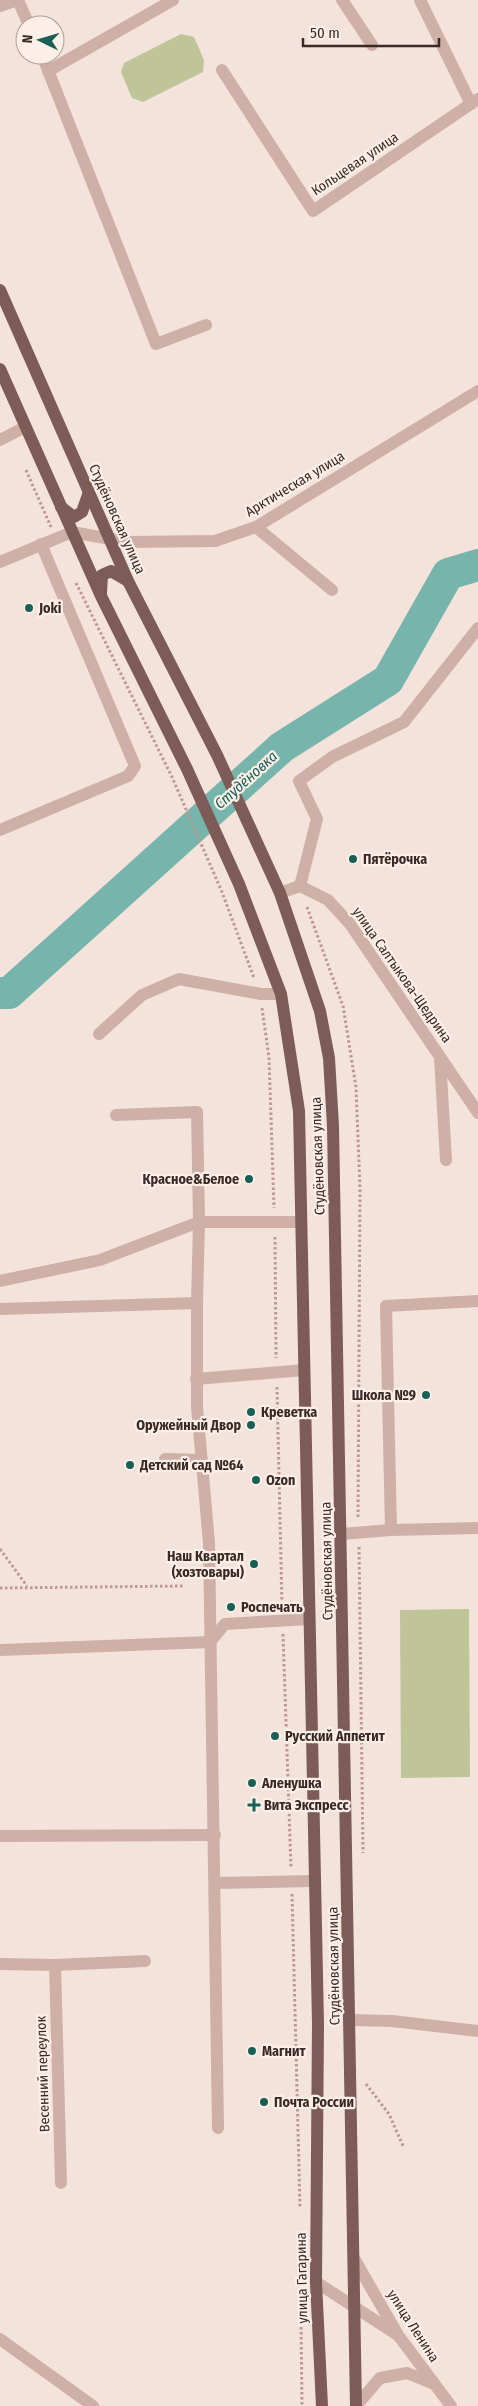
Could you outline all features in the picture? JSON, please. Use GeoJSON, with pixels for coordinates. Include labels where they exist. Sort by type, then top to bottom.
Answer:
{"type":"FeatureCollection","features":[{"type":"Feature","properties":{"kind":"main road","name":"Студёновская улица"},"geometry":{"type":"LineString","coordinates":[[0,290],[128,581],[217,755],[280,893],[320,1011],[329,1058],[333,1126],[355,2260]]}},
{"type":"Feature","properties":{"kind":"main road"},"geometry":{"type":"LineString","coordinates":[[0,369],[101,596]]}},
{"type":"Feature","properties":{"kind":"main road"},"geometry":{"type":"LineString","coordinates":[[59,505],[74,517],[82,512],[89,492]]}},
{"type":"Feature","properties":{"kind":"main road"},"geometry":{"type":"LineString","coordinates":[[101,596],[102,576],[111,571],[128,581]]}},
{"type":"Feature","properties":{"kind":"main road","name":"Студёновская улица"},"geometry":{"type":"LineString","coordinates":[[101,596],[187,769],[239,884],[282,994],[299,1111],[318,2023],[316,2150]]}},
{"type":"Feature","properties":{"kind":"main road","name":"улица Гагарина"},"geometry":{"type":"LineString","coordinates":[[316,2150],[316,2282],[322,2406]]}},
{"type":"Feature","properties":{"kind":"main road"},"geometry":{"type":"LineString","coordinates":[[355,2260],[356,2406]]}},
{"type":"Feature","properties":{"kind":"street"},"geometry":{"type":"LineString","coordinates":[[0,6],[18,0],[25,15]]}},
{"type":"Feature","properties":{"kind":"street"},"geometry":{"type":"LineString","coordinates":[[48,71],[173,0]]}},
{"type":"Feature","properties":{"kind":"street"},"geometry":{"type":"LineString","coordinates":[[342,0],[372,45]]}},
{"type":"Feature","properties":{"kind":"street"},"geometry":{"type":"LineString","coordinates":[[420,0],[474,102]]}},
{"type":"Feature","properties":{"kind":"street"},"geometry":{"type":"LineString","coordinates":[[46,65],[156,344],[206,325]]}},
{"type":"Feature","properties":{"kind":"street","name":"Кольцевая улица"},"geometry":{"type":"LineString","coordinates":[[222,70],[313,210],[474,102]]}},
{"type":"Feature","properties":{"kind":"street","name":"Арктическая улица"},"geometry":{"type":"LineString","coordinates":[[72,532],[127,542],[215,541],[256,527],[478,391]]}},
{"type":"Feature","properties":{"kind":"street"},"geometry":{"type":"LineString","coordinates":[[0,440],[25,427]]}},
{"type":"Feature","properties":{"kind":"street"},"geometry":{"type":"LineString","coordinates":[[256,527],[332,590]]}},
{"type":"Feature","properties":{"kind":"street"},"geometry":{"type":"LineString","coordinates":[[0,562],[72,532]]}},
{"type":"Feature","properties":{"kind":"street"},"geometry":{"type":"LineString","coordinates":[[0,830],[128,776],[135,766],[41,544]]}},
{"type":"Feature","properties":{"kind":"street"},"geometry":{"type":"LineString","coordinates":[[280,893],[300,886],[317,820],[299,781],[332,757],[404,722],[478,628]]}},
{"type":"Feature","properties":{"kind":"street","name":"улица Салтыкова-Щедрина"},"geometry":{"type":"LineString","coordinates":[[300,886],[328,900],[350,924],[478,1113]]}},
{"type":"Feature","properties":{"kind":"street"},"geometry":{"type":"LineString","coordinates":[[100,1034],[142,995],[179,979],[261,994],[282,994]]}},
{"type":"Feature","properties":{"kind":"street"},"geometry":{"type":"LineString","coordinates":[[440,1056],[446,1160]]}},
{"type":"Feature","properties":{"kind":"street"},"geometry":{"type":"LineString","coordinates":[[116,1115],[197,1112],[200,1222],[196,1379],[209,1543],[215,1835],[218,2128]]}},
{"type":"Feature","properties":{"kind":"street"},"geometry":{"type":"LineString","coordinates":[[0,1281],[100,1260],[200,1222],[301,1222]]}},
{"type":"Feature","properties":{"kind":"street"},"geometry":{"type":"LineString","coordinates":[[391,1530],[386,1306],[478,1302]]}},
{"type":"Feature","properties":{"kind":"street"},"geometry":{"type":"LineString","coordinates":[[0,1309],[198,1304]]}},
{"type":"Feature","properties":{"kind":"street"},"geometry":{"type":"LineString","coordinates":[[196,1379],[304,1370]]}},
{"type":"Feature","properties":{"kind":"street"},"geometry":{"type":"LineString","coordinates":[[165,1459],[202,1460]]}},
{"type":"Feature","properties":{"kind":"street"},"geometry":{"type":"LineString","coordinates":[[341,1534],[391,1530],[478,1528]]}},
{"type":"Feature","properties":{"kind":"street"},"geometry":{"type":"LineString","coordinates":[[0,1650],[210,1642],[225,1624],[309,1618]]}},
{"type":"Feature","properties":{"kind":"street"},"geometry":{"type":"LineString","coordinates":[[0,1836],[215,1835]]}},
{"type":"Feature","properties":{"kind":"street"},"geometry":{"type":"LineString","coordinates":[[215,1883],[315,1881]]}},
{"type":"Feature","properties":{"kind":"street"},"geometry":{"type":"LineString","coordinates":[[0,1964],[55,1965],[145,1961]]}},
{"type":"Feature","properties":{"kind":"street","name":"Весенний переулок"},"geometry":{"type":"LineString","coordinates":[[55,1965],[61,2183]]}},
{"type":"Feature","properties":{"kind":"street"},"geometry":{"type":"LineString","coordinates":[[350,2020],[392,2021],[478,2031]]}},
{"type":"Feature","properties":{"kind":"street","name":"улица Ленина"},"geometry":{"type":"LineString","coordinates":[[355,2260],[398,2336],[451,2406]]}},
{"type":"Feature","properties":{"kind":"street"},"geometry":{"type":"LineString","coordinates":[[316,2282],[398,2336]]}},
{"type":"Feature","properties":{"kind":"street"},"geometry":{"type":"LineString","coordinates":[[0,2339],[93,2406]]}},
{"type":"Feature","properties":{"kind":"street"},"geometry":{"type":"LineString","coordinates":[[356,2406],[380,2378],[407,2373],[434,2384]]}},
{"type":"Feature","properties":{"kind":"path"},"geometry":{"type":"LineString","coordinates":[[164,762],[222,892],[261,994],[269,1057],[282,1621],[300,2214]]}},
{"type":"Feature","properties":{"kind":"path"},"geometry":{"type":"LineString","coordinates":[[0,1549],[27,1587]]}},
{"type":"Feature","properties":{"kind":"path"},"geometry":{"type":"LineString","coordinates":[[0,1588],[184,1586]]}},
{"type":"Feature","properties":{"kind":"path"},"geometry":{"type":"LineString","coordinates":[[388,2114],[404,2148]]}},
{"type":"Feature","properties":{"kind":"path"},"geometry":{"type":"LineString","coordinates":[[301,2312],[302,2406]]}},
{"type":"Feature","properties":{"kind":"green space"},"geometry":{"type":"Polygon","coordinates":[[[181,34],[194,37],[204,60],[203,72],[143,102],[132,98],[121,72],[124,63],[181,34]]]}},
{"type":"Feature","properties":{"kind":"green space"},"geometry":{"type":"Polygon","coordinates":[[[469,1609],[470,1777],[401,1778],[400,1610],[469,1609]]]}},
{"type":"Feature","properties":{"kind":"waterway","name":"Студёновка"},"geometry":{"type":"LineString","coordinates":[[0,993],[9,993],[282,747],[388,680],[448,574],[478,565]]}},
{"type":"Feature","properties":{"kind":"place","name":"Joki"},"geometry":{"type":"Point","coordinates":[29,608]}},
{"type":"Feature","properties":{"kind":"place","name":"Пятёрочка"},"geometry":{"type":"Point","coordinates":[353,859]}},
{"type":"Feature","properties":{"kind":"place","name":"Красное&Белое"},"geometry":{"type":"Point","coordinates":[249,1179]}},
{"type":"Feature","properties":{"kind":"place","name":"Школа №9"},"geometry":{"type":"Point","coordinates":[426,1395]}},
{"type":"Feature","properties":{"kind":"place","name":"Креветка"},"geometry":{"type":"Point","coordinates":[251,1412]}},
{"type":"Feature","properties":{"kind":"place","name":"Оружейный Двор"},"geometry":{"type":"Point","coordinates":[251,1425]}},
{"type":"Feature","properties":{"kind":"place","name":"Детский сад №64"},"geometry":{"type":"Point","coordinates":[130,1465]}},
{"type":"Feature","properties":{"kind":"place","name":"Ozon"},"geometry":{"type":"Point","coordinates":[256,1480]}},
{"type":"Feature","properties":{"kind":"place","name":"Наш Квартал (хозтовары)"},"geometry":{"type":"Point","coordinates":[254,1564]}},
{"type":"Feature","properties":{"kind":"place","name":"Роспечать"},"geometry":{"type":"Point","coordinates":[231,1607]}},
{"type":"Feature","properties":{"kind":"place","name":"Русский Аппетит"},"geometry":{"type":"Point","coordinates":[275,1736]}},
{"type":"Feature","properties":{"kind":"place","name":"Аленушка"},"geometry":{"type":"Point","coordinates":[252,1783]}},
{"type":"Feature","properties":{"kind":"place","name":"Вита Экспресс"},"geometry":{"type":"Point","coordinates":[254,1805]}},
{"type":"Feature","properties":{"kind":"place","name":"Магнит"},"geometry":{"type":"Point","coordinates":[252,2051]}},
{"type":"Feature","properties":{"kind":"place","name":"Почта России"},"geometry":{"type":"Point","coordinates":[264,2102]}}]}
